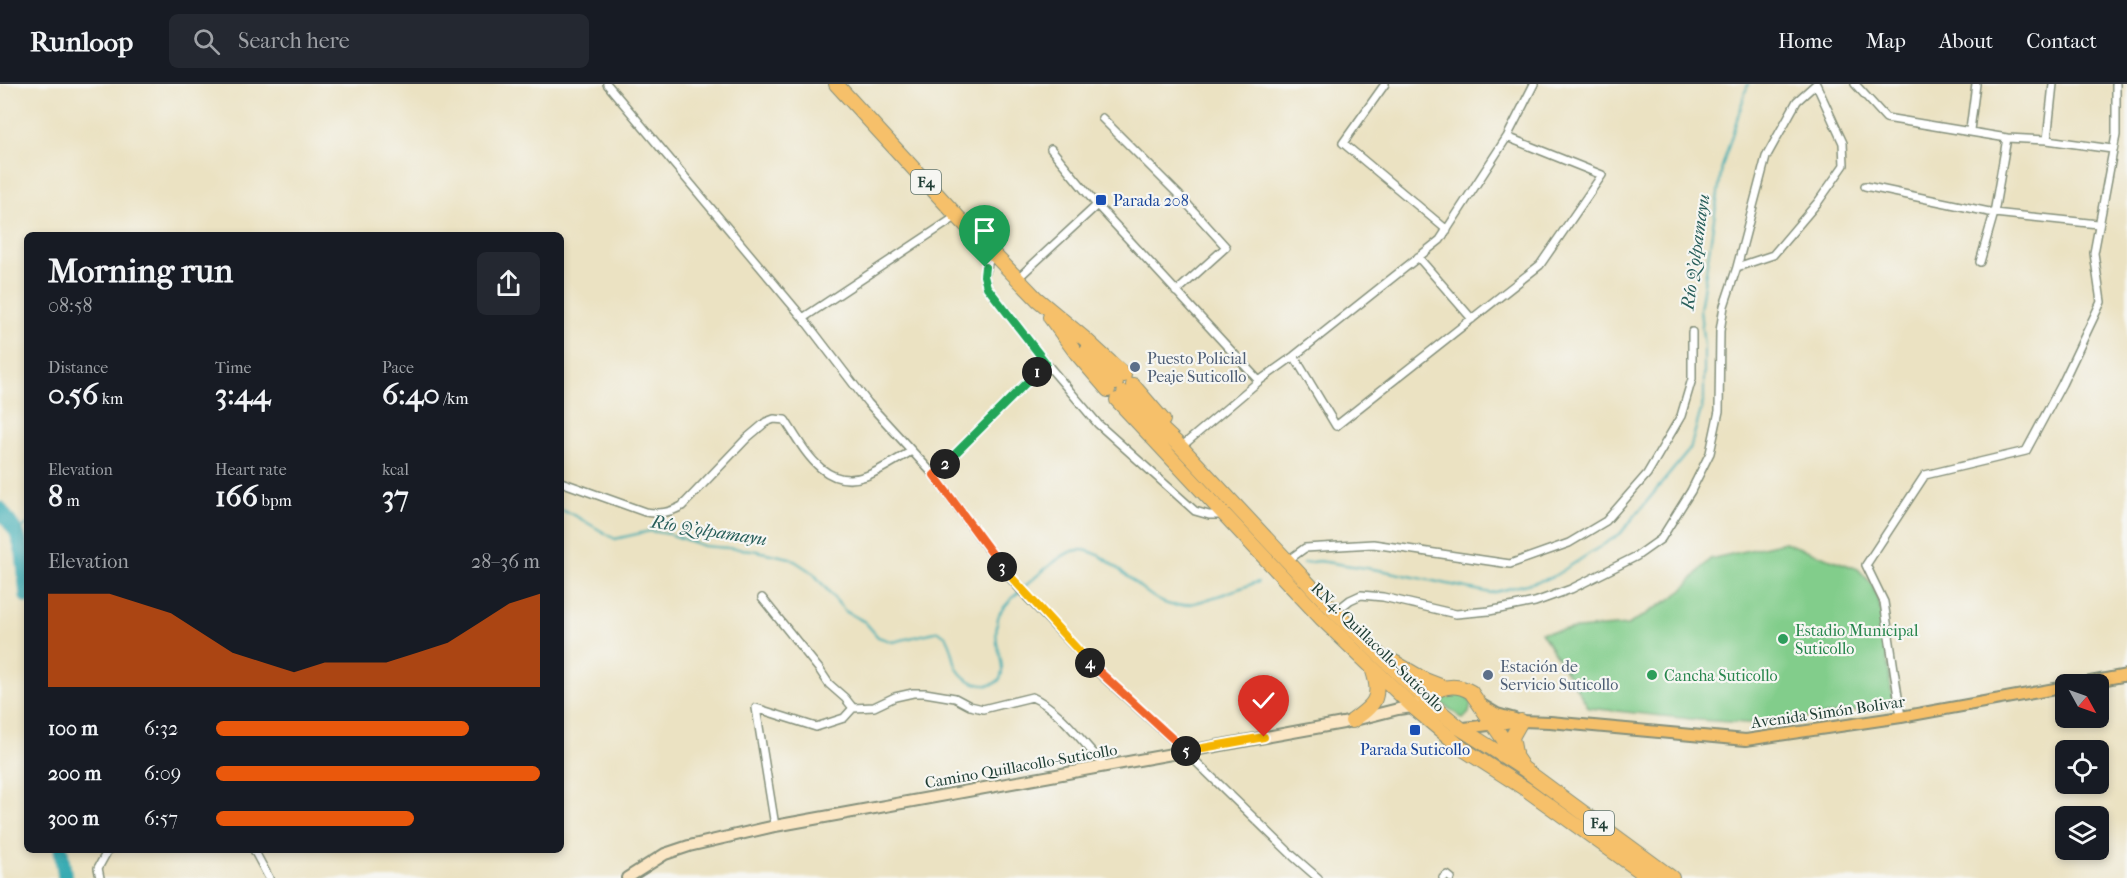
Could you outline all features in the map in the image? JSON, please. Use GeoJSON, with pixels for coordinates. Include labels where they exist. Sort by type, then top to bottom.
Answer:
{"type":"FeatureCollection","features":[{"type":"Feature","properties":{"kind":"highway","name":"F4"},"geometry":{"type":"LineString","coordinates":[[836,84],[957,216],[1036,299],[1058,318],[1120,388]]}},
{"type":"Feature","properties":{"kind":"highway","name":"F4"},"geometry":{"type":"LineString","coordinates":[[1036,299],[1077,354],[1120,388]]}},
{"type":"Feature","properties":{"kind":"highway","name":"RN4: Quillacollo-Suticollo"},"geometry":{"type":"LineString","coordinates":[[1120,388],[1181,447],[1335,612],[1374,650],[1419,702],[1440,731],[1650,878]]}},
{"type":"Feature","properties":{"kind":"highway","name":"RN4: Quillacollo-Suticollo"},"geometry":{"type":"LineString","coordinates":[[1120,388],[1226,515],[1322,619],[1373,669],[1419,702],[1524,769],[1672,878]]}},
{"type":"Feature","properties":{"kind":"highway"},"geometry":{"type":"LineString","coordinates":[[1374,650],[1425,680],[1443,687],[1461,686],[1471,692],[1524,769]]}},
{"type":"Feature","properties":{"kind":"highway"},"geometry":{"type":"LineString","coordinates":[[1352,721],[1368,709],[1378,693],[1373,669]]}},
{"type":"Feature","properties":{"kind":"highway"},"geometry":{"type":"LineString","coordinates":[[1419,702],[1443,687]]}},
{"type":"Feature","properties":{"kind":"highway"},"geometry":{"type":"LineString","coordinates":[[1515,755],[1512,737],[1521,721]]}},
{"type":"Feature","properties":{"kind":"main road"},"geometry":{"type":"LineString","coordinates":[[2109,678],[2127,675]]}},
{"type":"Feature","properties":{"kind":"main road","name":"Avenida Simón Bolivar"},"geometry":{"type":"LineString","coordinates":[[1440,731],[1521,721],[1746,740],[1901,717],[2055,689]]}},
{"type":"Feature","properties":{"kind":"main road","name":"Camino Quillacollo-Suticollo"},"geometry":{"type":"LineString","coordinates":[[627,878],[665,854],[688,846],[775,826],[1352,721],[1419,702]]}},
{"type":"Feature","properties":{"kind":"main road","name":"Avenida Simón Bolivar"},"geometry":{"type":"LineString","coordinates":[[1482,705],[1497,714],[1521,721]]}},
{"type":"Feature","properties":{"kind":"street"},"geometry":{"type":"LineString","coordinates":[[607,84],[802,318],[868,403],[934,475],[1025,595],[1099,673],[1185,751],[1318,878]]}},
{"type":"Feature","properties":{"kind":"street"},"geometry":{"type":"LineString","coordinates":[[1385,84],[1343,143],[1447,230]]}},
{"type":"Feature","properties":{"kind":"street"},"geometry":{"type":"LineString","coordinates":[[1181,447],[1259,381],[1440,240],[1507,137],[1534,84]]}},
{"type":"Feature","properties":{"kind":"street"},"geometry":{"type":"LineString","coordinates":[[1335,612],[1350,600],[1361,595],[1383,597],[1456,614],[1489,611],[1535,602],[1571,589],[1636,556],[1660,539],[1691,491],[1710,453],[1719,411],[1720,331],[1724,306],[1737,267],[1766,158],[1797,101],[1816,84],[1843,143],[1844,165],[1818,202],[1773,255],[1737,267]]}},
{"type":"Feature","properties":{"kind":"street"},"geometry":{"type":"LineString","coordinates":[[1855,84],[1886,118],[1970,130],[2007,138],[2047,140],[2112,149]]}},
{"type":"Feature","properties":{"kind":"street"},"geometry":{"type":"LineString","coordinates":[[1970,130],[1976,84]]}},
{"type":"Feature","properties":{"kind":"street"},"geometry":{"type":"LineString","coordinates":[[2047,140],[2053,84]]}},
{"type":"Feature","properties":{"kind":"street"},"geometry":{"type":"LineString","coordinates":[[1901,717],[1884,602],[1866,565],[1925,475],[2026,451],[2062,384],[2101,302],[2094,253],[2116,135],[2116,84]]}},
{"type":"Feature","properties":{"kind":"street"},"geometry":{"type":"LineString","coordinates":[[1102,118],[1180,196],[1226,247],[1176,292]]}},
{"type":"Feature","properties":{"kind":"street"},"geometry":{"type":"LineString","coordinates":[[1294,356],[1336,426],[1540,265],[1602,175],[1507,137]]}},
{"type":"Feature","properties":{"kind":"street"},"geometry":{"type":"LineString","coordinates":[[1980,262],[1994,213],[2007,138]]}},
{"type":"Feature","properties":{"kind":"street"},"geometry":{"type":"LineString","coordinates":[[1051,149],[1097,205],[1259,381]]}},
{"type":"Feature","properties":{"kind":"street"},"geometry":{"type":"LineString","coordinates":[[1865,186],[1994,213],[2098,224]]}},
{"type":"Feature","properties":{"kind":"street"},"geometry":{"type":"LineString","coordinates":[[1017,279],[1097,205]]}},
{"type":"Feature","properties":{"kind":"street"},"geometry":{"type":"LineString","coordinates":[[802,318],[957,216]]}},
{"type":"Feature","properties":{"kind":"street"},"geometry":{"type":"LineString","coordinates":[[992,251],[984,276],[987,287],[1046,363],[1098,424],[1195,511],[1209,515],[1226,515]]}},
{"type":"Feature","properties":{"kind":"street"},"geometry":{"type":"LineString","coordinates":[[1418,257],[1472,320]]}},
{"type":"Feature","properties":{"kind":"street"},"geometry":{"type":"LineString","coordinates":[[1287,561],[1305,548],[1373,544],[1510,564],[1569,543],[1606,521],[1647,474],[1675,426],[1692,379],[1692,332]]}},
{"type":"Feature","properties":{"kind":"street"},"geometry":{"type":"LineString","coordinates":[[934,475],[1046,363]]}},
{"type":"Feature","properties":{"kind":"street"},"geometry":{"type":"LineString","coordinates":[[564,483],[645,512],[669,513],[682,506],[747,438],[766,422],[774,419],[785,420],[818,468],[838,479],[850,480],[867,476],[912,451]]}},
{"type":"Feature","properties":{"kind":"street"},"geometry":{"type":"LineString","coordinates":[[762,598],[819,669],[828,684],[853,708]]}},
{"type":"Feature","properties":{"kind":"street"},"geometry":{"type":"LineString","coordinates":[[775,826],[756,708],[816,727],[844,718],[853,708],[874,707],[895,697],[913,693],[955,698],[970,706],[983,709],[1032,697],[1061,717],[1106,766]]}},
{"type":"Feature","properties":{"kind":"street"},"geometry":{"type":"LineString","coordinates":[[100,878],[98,868],[106,853]]}},
{"type":"Feature","properties":{"kind":"street"},"geometry":{"type":"LineString","coordinates":[[256,853],[269,878]]}},
{"type":"Feature","properties":{"kind":"street"},"geometry":{"type":"LineString","coordinates":[[1443,878],[1447,875],[1451,878]]}},
{"type":"Feature","properties":{"kind":"green space","name":"Estadio Municipal Suticollo"},"geometry":{"type":"Polygon","coordinates":[[[1784,542],[1858,569],[1872,584],[1880,607],[1893,703],[1889,706],[1763,724],[1589,708],[1541,632],[1628,625],[1683,590],[1710,559],[1784,542]]]}},
{"type":"Feature","properties":{"kind":"green space"},"geometry":{"type":"Polygon","coordinates":[[[1448,692],[1463,692],[1471,703],[1469,713],[1463,719],[1442,703],[1448,692]]]}},
{"type":"Feature","properties":{"kind":"waterway","name":"Río Q'olpamayu"},"geometry":{"type":"LineString","coordinates":[[1303,563],[1319,561],[1385,571],[1491,593],[1551,578],[1620,534],[1690,449],[1704,399],[1704,346],[1700,310],[1722,167],[1748,84]]}},
{"type":"Feature","properties":{"kind":"waterway"},"geometry":{"type":"LineString","coordinates":[[0,509],[17,533],[24,564]]}},
{"type":"Feature","properties":{"kind":"waterway","name":"Río Q'olpamayu"},"geometry":{"type":"LineString","coordinates":[[564,511],[615,539],[650,531],[669,534],[704,546],[752,550],[790,558],[813,573],[845,611],[865,622],[878,637],[893,642],[939,631],[946,636],[960,673],[970,681],[982,685],[996,683],[1002,674],[996,633],[999,615],[1031,581],[1070,552],[1083,550],[1095,554],[1108,561],[1146,592],[1171,605],[1190,604],[1258,582]]}},
{"type":"Feature","properties":{"kind":"waterway","name":"Río Q'olpamayu"},"geometry":{"type":"LineString","coordinates":[[17,533],[24,527]]}},
{"type":"Feature","properties":{"kind":"waterway"},"geometry":{"type":"LineString","coordinates":[[61,853],[65,878]]}},
{"type":"Feature","properties":{"kind":"place","name":"Parada 208"},"geometry":{"type":"Point","coordinates":[1101,200]}},
{"type":"Feature","properties":{"kind":"place","name":"Puesto Policial Peaje Suticollo"},"geometry":{"type":"Point","coordinates":[1135,367]}},
{"type":"Feature","properties":{"kind":"place","name":"Estadio Municipal Suticollo"},"geometry":{"type":"Point","coordinates":[1783,639]}},
{"type":"Feature","properties":{"kind":"place","name":"Estación de Servicio Suticollo"},"geometry":{"type":"Point","coordinates":[1488,675]}},
{"type":"Feature","properties":{"kind":"place","name":"Cancha Suticollo"},"geometry":{"type":"Point","coordinates":[1652,675]}},
{"type":"Feature","properties":{"kind":"place","name":"Parada Suticollo"},"geometry":{"type":"Point","coordinates":[1415,730]}},
{"type":"Feature","properties":{"kind":"route"},"geometry":{"type":"LineString","coordinates":[[985,267],[984,276],[987,287],[1046,363],[934,475],[1004,571],[1025,595],[1099,673],[1185,751],[1264,737]]}}]}
